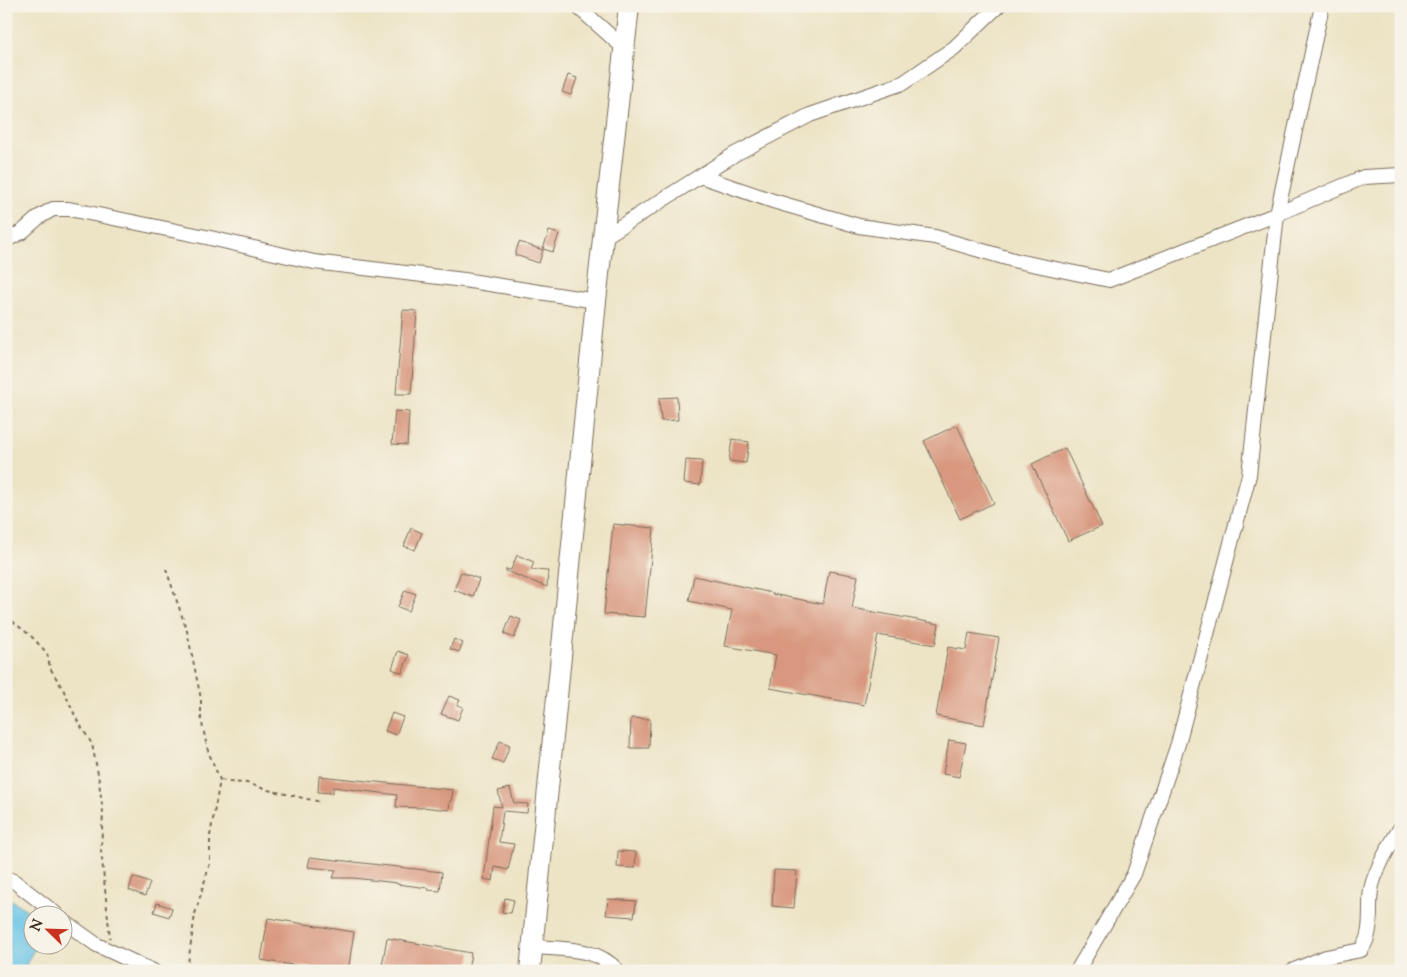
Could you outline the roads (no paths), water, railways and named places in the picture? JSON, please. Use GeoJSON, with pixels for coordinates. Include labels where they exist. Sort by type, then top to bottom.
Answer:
{"type":"FeatureCollection","features":[{"type":"Feature","properties":{"kind":"main road"},"geometry":{"type":"LineString","coordinates":[[530,971],[596,301],[629,6]]}},
{"type":"Feature","properties":{"kind":"street"},"geometry":{"type":"LineString","coordinates":[[577,6],[624,48]]}},
{"type":"Feature","properties":{"kind":"street"},"geometry":{"type":"LineString","coordinates":[[604,237],[735,154],[810,116],[903,83],[954,48],[998,6]]}},
{"type":"Feature","properties":{"kind":"street"},"geometry":{"type":"LineString","coordinates":[[1077,971],[1134,874],[1184,725],[1249,476],[1277,214],[1322,6]]}},
{"type":"Feature","properties":{"kind":"street"},"geometry":{"type":"LineString","coordinates":[[700,176],[773,201],[859,226],[935,237],[1017,261],[1108,280],[1277,214],[1364,177],[1401,175]]}},
{"type":"Feature","properties":{"kind":"street"},"geometry":{"type":"LineString","coordinates":[[6,240],[22,232],[53,209],[68,209],[206,237],[314,262],[464,280],[596,301]]}},
{"type":"Feature","properties":{"kind":"street"},"geometry":{"type":"LineString","coordinates":[[1292,971],[1326,958],[1361,950],[1367,942],[1369,933],[1371,889],[1392,841],[1401,827]]}},
{"type":"Feature","properties":{"kind":"street"},"geometry":{"type":"LineString","coordinates":[[6,878],[15,882],[43,904]]}},
{"type":"Feature","properties":{"kind":"street"},"geometry":{"type":"LineString","coordinates":[[72,927],[97,945],[153,971]]}},
{"type":"Feature","properties":{"kind":"street"},"geometry":{"type":"LineString","coordinates":[[533,947],[573,950],[593,954],[611,963],[618,971]]}},
{"type":"Feature","properties":{"kind":"water"},"geometry":{"type":"Polygon","coordinates":[[[6,897],[22,907],[22,954],[32,954],[23,971],[6,971],[6,897]]]}}]}
